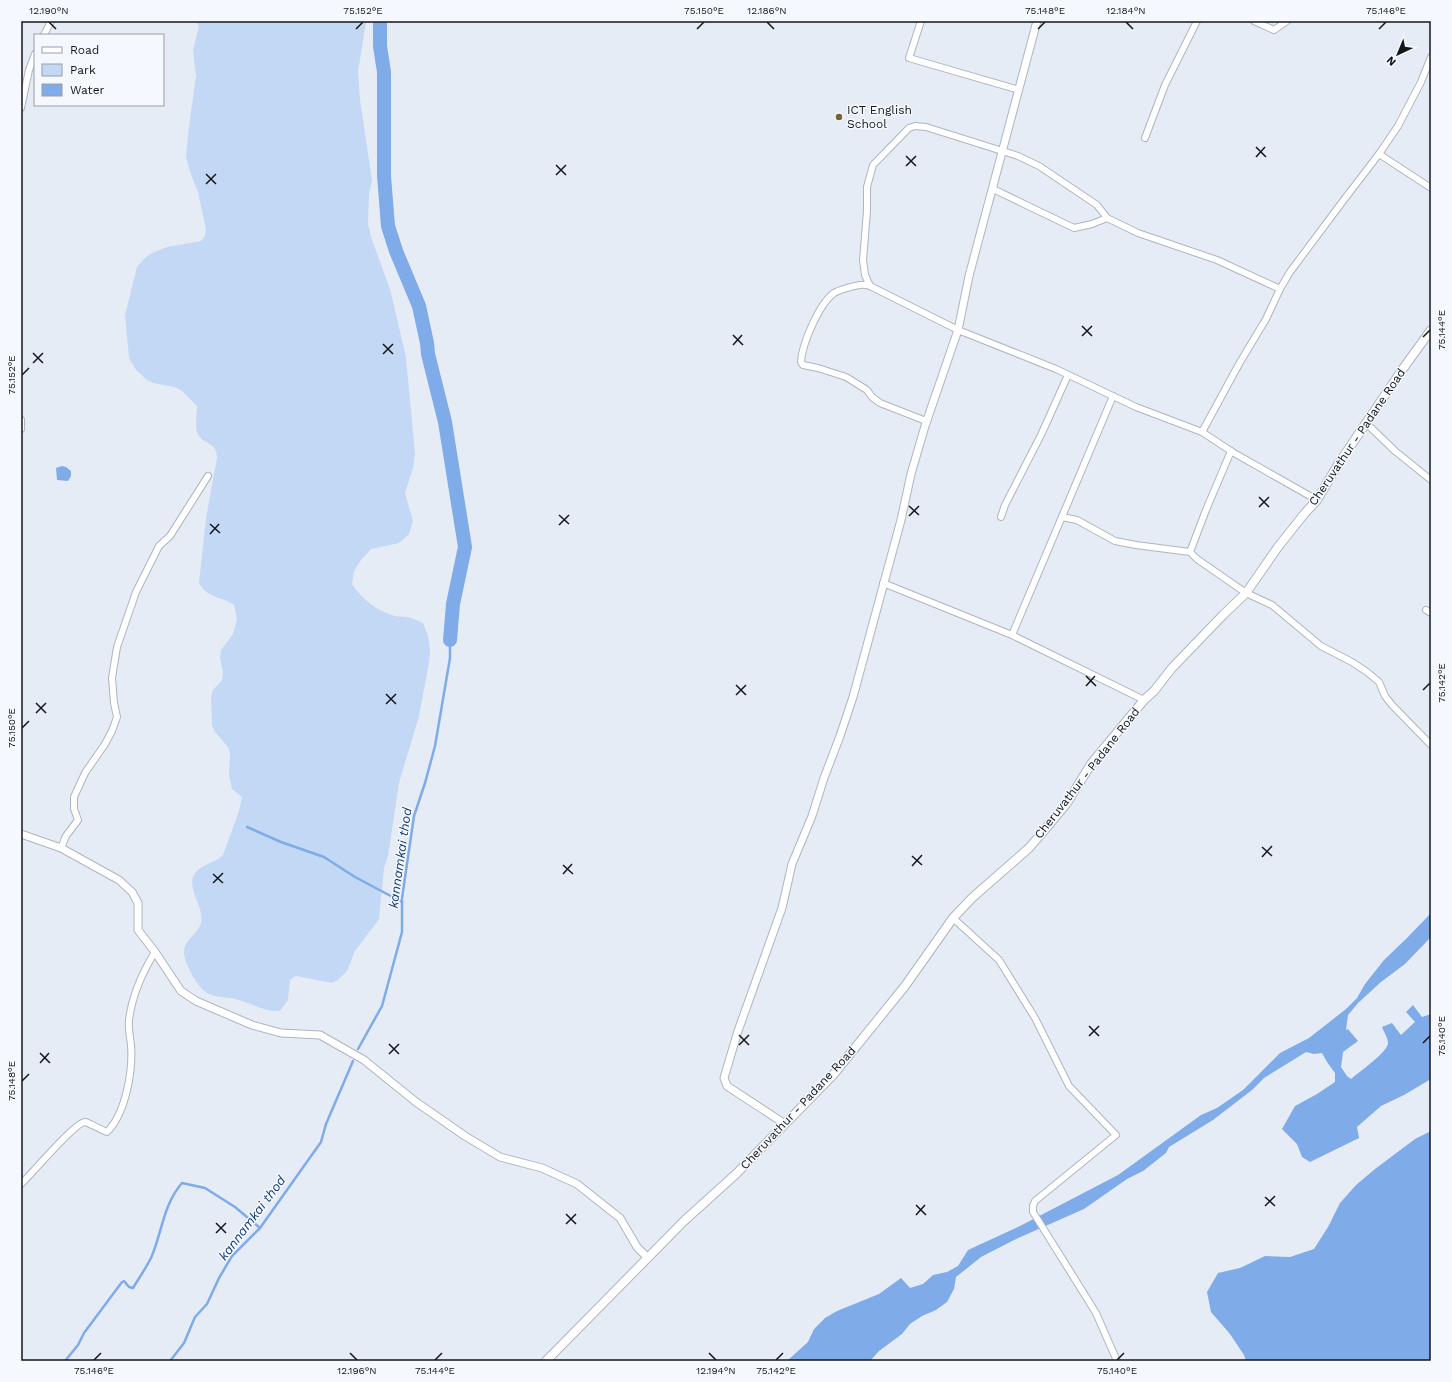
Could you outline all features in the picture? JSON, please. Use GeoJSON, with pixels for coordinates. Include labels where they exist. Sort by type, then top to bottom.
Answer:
{"type":"FeatureCollection","features":[{"type":"Feature","properties":{"kind":"main road","name":"Cheruvathur - Padane Road"},"geometry":{"type":"LineString","coordinates":[[546,1361],[684,1220],[736,1174],[832,1075],[872,1029],[905,986],[953,918],[972,898],[1029,848],[1067,803],[1091,764],[1144,700],[1154,691],[1172,668],[1246,592],[1278,547],[1317,500],[1339,463],[1431,330]]}},
{"type":"Feature","properties":{"kind":"street"},"geometry":{"type":"LineString","coordinates":[[44,34],[51,21]]}},
{"type":"Feature","properties":{"kind":"street"},"geometry":{"type":"LineString","coordinates":[[921,21],[909,58],[1019,90]]}},
{"type":"Feature","properties":{"kind":"street"},"geometry":{"type":"LineString","coordinates":[[784,1124],[727,1086],[724,1078],[738,1031],[782,908],[792,864],[812,816],[853,697],[926,421],[958,330],[970,276],[1037,21]]}},
{"type":"Feature","properties":{"kind":"street"},"geometry":{"type":"LineString","coordinates":[[1145,138],[1165,85],[1197,21]]}},
{"type":"Feature","properties":{"kind":"street"},"geometry":{"type":"LineString","coordinates":[[1254,21],[1274,30],[1287,21]]}},
{"type":"Feature","properties":{"kind":"street"},"geometry":{"type":"LineString","coordinates":[[21,108],[29,70],[34,57]]}},
{"type":"Feature","properties":{"kind":"street"},"geometry":{"type":"LineString","coordinates":[[1202,432],[1239,364],[1266,319],[1290,272],[1379,154],[1408,109],[1431,57]]}},
{"type":"Feature","properties":{"kind":"street"},"geometry":{"type":"LineString","coordinates":[[870,286],[865,275],[864,260],[867,187],[873,165],[909,128],[915,126],[926,127],[1018,156],[1046,169],[1097,204],[1107,218],[1138,233],[1217,260],[1280,289]]}},
{"type":"Feature","properties":{"kind":"street"},"geometry":{"type":"LineString","coordinates":[[1379,154],[1431,188]]}},
{"type":"Feature","properties":{"kind":"street"},"geometry":{"type":"LineString","coordinates":[[993,189],[1074,228],[1092,224],[1107,218]]}},
{"type":"Feature","properties":{"kind":"street"},"geometry":{"type":"LineString","coordinates":[[926,421],[880,403],[872,397],[867,390],[846,377],[803,365],[801,362],[802,353],[814,321],[827,301],[835,293],[861,284],[870,286],[958,330],[1068,375],[1136,407],[1202,432],[1231,451],[1317,500]]}},
{"type":"Feature","properties":{"kind":"street"},"geometry":{"type":"LineString","coordinates":[[1001,517],[1005,505],[1041,434],[1068,375]]}},
{"type":"Feature","properties":{"kind":"street"},"geometry":{"type":"LineString","coordinates":[[1012,634],[1113,396]]}},
{"type":"Feature","properties":{"kind":"street"},"geometry":{"type":"LineString","coordinates":[[21,420],[21,429]]}},
{"type":"Feature","properties":{"kind":"street"},"geometry":{"type":"LineString","coordinates":[[1367,424],[1431,480]]}},
{"type":"Feature","properties":{"kind":"street"},"geometry":{"type":"LineString","coordinates":[[1190,552],[1231,451]]}},
{"type":"Feature","properties":{"kind":"street"},"geometry":{"type":"LineString","coordinates":[[60,848],[66,836],[78,820],[74,809],[74,797],[80,782],[105,744],[117,717],[112,678],[117,647],[136,592],[159,546],[170,536],[208,476]]}},
{"type":"Feature","properties":{"kind":"street"},"geometry":{"type":"LineString","coordinates":[[1062,517],[1077,520],[1115,541],[1190,552],[1197,559],[1246,592],[1272,605],[1321,646],[1352,662],[1367,672],[1378,682],[1385,696],[1392,705],[1431,745]]}},
{"type":"Feature","properties":{"kind":"street"},"geometry":{"type":"LineString","coordinates":[[883,583],[1012,634],[1144,700]]}},
{"type":"Feature","properties":{"kind":"street"},"geometry":{"type":"LineString","coordinates":[[21,834],[60,848],[119,880],[132,892],[138,903],[138,930],[155,952],[181,991],[196,1001],[252,1025],[281,1033],[320,1035],[364,1060],[416,1102],[471,1140],[500,1157],[542,1168],[577,1184],[620,1218],[637,1247],[648,1257]]}},
{"type":"Feature","properties":{"kind":"street"},"geometry":{"type":"LineString","coordinates":[[953,918],[1000,960],[1035,1018],[1069,1086],[1116,1135],[1035,1202],[1033,1212],[1096,1313],[1117,1361]]}},
{"type":"Feature","properties":{"kind":"street"},"geometry":{"type":"LineString","coordinates":[[21,1184],[80,1123],[86,1122],[107,1132],[117,1119],[125,1095],[130,1070],[131,1045],[128,1031],[133,999],[146,966],[155,952]]}},
{"type":"Feature","properties":{"kind":"green space"},"geometry":{"type":"Polygon","coordinates":[[[196,21],[366,21],[358,72],[360,100],[372,180],[369,194],[368,224],[371,237],[390,289],[406,357],[415,454],[413,468],[405,493],[413,521],[409,534],[399,543],[371,549],[354,571],[352,584],[360,595],[376,608],[388,614],[409,617],[423,623],[428,636],[430,650],[419,716],[399,783],[388,856],[384,868],[379,919],[355,951],[347,971],[338,980],[332,983],[296,976],[290,980],[288,1000],[280,1011],[269,1010],[235,999],[209,994],[193,977],[187,965],[184,954],[184,949],[188,941],[197,931],[201,923],[200,910],[192,884],[195,873],[205,865],[223,855],[239,811],[242,797],[232,789],[229,775],[230,754],[228,747],[215,732],[212,725],[211,697],[213,690],[222,680],[223,673],[220,657],[221,650],[233,634],[237,619],[234,605],[211,595],[199,583],[206,518],[217,458],[216,452],[212,445],[199,436],[196,430],[197,406],[181,390],[174,387],[153,383],[147,380],[136,370],[129,358],[125,315],[137,267],[146,257],[167,247],[201,241],[205,236],[206,229],[198,192],[186,157],[196,76],[193,50],[199,26],[196,21]]]}},
{"type":"Feature","properties":{"kind":"water"},"geometry":{"type":"Polygon","coordinates":[[[62,466],[71,471],[71,476],[68,481],[57,480],[56,468],[62,466]]]}},
{"type":"Feature","properties":{"kind":"water"},"geometry":{"type":"Polygon","coordinates":[[[1431,913],[1431,937],[1405,964],[1381,982],[1358,1003],[1348,1015],[1346,1030],[1348,1029],[1358,1041],[1343,1052],[1341,1067],[1351,1079],[1372,1062],[1387,1047],[1387,1037],[1382,1027],[1392,1023],[1401,1035],[1415,1022],[1406,1012],[1413,1005],[1422,1017],[1431,1014],[1431,1079],[1404,1095],[1381,1106],[1357,1127],[1359,1138],[1310,1162],[1302,1157],[1297,1144],[1282,1129],[1295,1106],[1335,1082],[1335,1073],[1322,1053],[1314,1054],[1306,1052],[1264,1078],[1252,1090],[1213,1120],[1169,1147],[1166,1153],[1143,1171],[1127,1179],[1084,1209],[1014,1240],[981,1257],[956,1277],[954,1289],[947,1302],[936,1310],[922,1316],[910,1324],[902,1334],[879,1351],[870,1361],[787,1361],[808,1342],[814,1329],[825,1318],[837,1311],[879,1294],[901,1278],[910,1288],[923,1284],[933,1275],[947,1272],[958,1266],[968,1250],[1020,1226],[1118,1175],[1201,1115],[1217,1108],[1243,1090],[1280,1053],[1309,1038],[1346,1009],[1357,998],[1365,984],[1384,960],[1431,913]]]}},
{"type":"Feature","properties":{"kind":"water"},"geometry":{"type":"Polygon","coordinates":[[[1431,1131],[1431,1361],[1246,1361],[1244,1355],[1230,1334],[1211,1312],[1207,1292],[1218,1273],[1240,1268],[1265,1256],[1290,1257],[1314,1249],[1328,1227],[1340,1203],[1356,1185],[1415,1139],[1431,1131]]]}},
{"type":"Feature","properties":{"kind":"waterway"},"geometry":{"type":"LineString","coordinates":[[380,21],[380,46],[384,72],[384,176],[388,226],[396,251],[419,306],[428,354],[445,422],[465,547],[453,604],[450,640]]}},
{"type":"Feature","properties":{"kind":"waterway","name":"kannamkai thod"},"geometry":{"type":"LineString","coordinates":[[358,1049],[382,1006],[402,932],[402,898],[414,816],[435,746],[450,658],[450,640]]}},
{"type":"Feature","properties":{"kind":"waterway"},"geometry":{"type":"LineString","coordinates":[[247,827],[281,842],[324,857],[355,877],[402,902]]}},
{"type":"Feature","properties":{"kind":"waterway","name":"kannamkai thod"},"geometry":{"type":"LineString","coordinates":[[170,1361],[184,1343],[195,1317],[207,1304],[219,1278],[232,1256],[260,1228],[321,1142],[326,1124],[353,1061]]}},
{"type":"Feature","properties":{"kind":"waterway"},"geometry":{"type":"LineString","coordinates":[[65,1361],[122,1282],[124,1281],[129,1287],[133,1288],[151,1258],[171,1200],[182,1183],[205,1188],[235,1207],[260,1228]]}},
{"type":"Feature","properties":{"kind":"place","name":"ICT English School"},"geometry":{"type":"Point","coordinates":[839,117]}}]}
